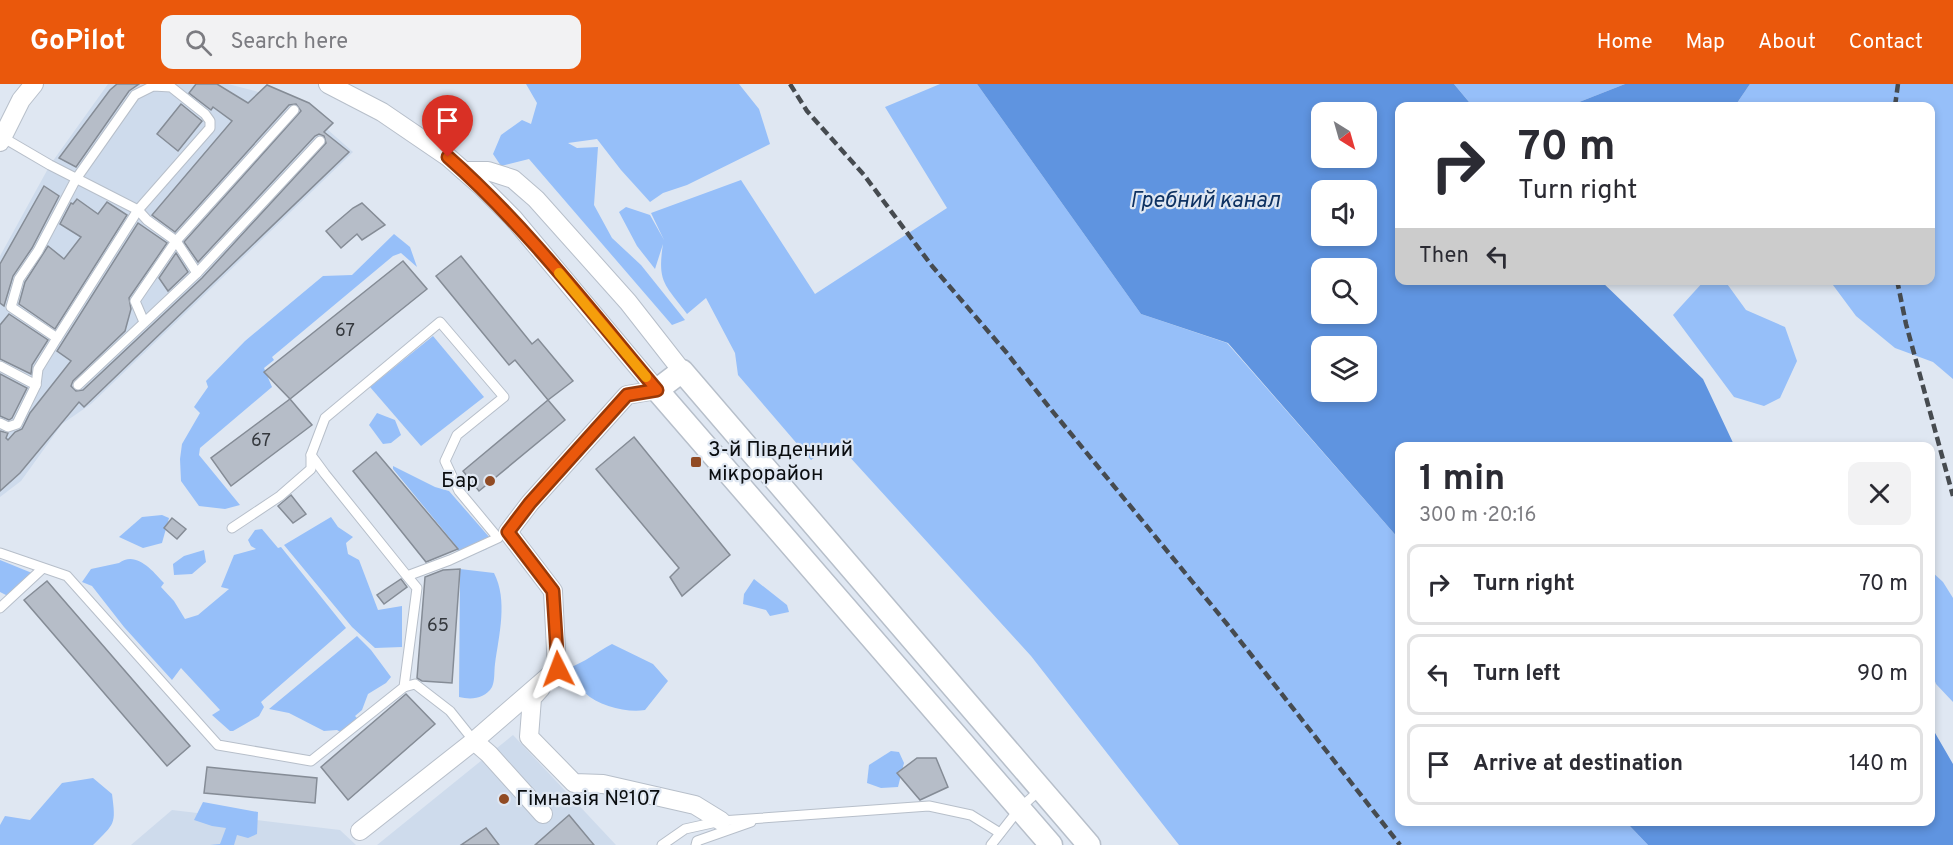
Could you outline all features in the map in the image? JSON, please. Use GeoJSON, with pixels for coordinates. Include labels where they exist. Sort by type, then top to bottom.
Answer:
{"type":"FeatureCollection","features":[{"type":"Feature","properties":{"kind":"street"},"geometry":{"type":"LineString","coordinates":[[1,139],[21,100],[34,84]]}},
{"type":"Feature","properties":{"kind":"street"},"geometry":{"type":"LineString","coordinates":[[328,84],[382,112],[448,157],[513,218],[657,390],[1051,845]]}},
{"type":"Feature","properties":{"kind":"street"},"geometry":{"type":"LineString","coordinates":[[464,171],[488,171],[513,179],[536,199],[628,302],[682,371],[1089,845]]}},
{"type":"Feature","properties":{"kind":"street"},"geometry":{"type":"LineString","coordinates":[[682,371],[657,390],[627,395],[503,535],[553,591],[558,669],[532,698],[529,736],[574,783],[603,784],[694,805],[721,821]]}},
{"type":"Feature","properties":{"kind":"street"},"geometry":{"type":"LineString","coordinates":[[360,831],[474,741],[558,669]]}},
{"type":"Feature","properties":{"kind":"street"},"geometry":{"type":"LineString","coordinates":[[474,741],[489,754],[543,814]]}},
{"type":"Feature","properties":{"kind":"lane"},"geometry":{"type":"LineString","coordinates":[[0,423],[8,427],[16,424],[36,385],[38,369],[138,210],[210,128],[210,121],[205,114],[171,87],[153,86],[135,94],[76,179],[38,250],[19,279],[11,307],[57,338]]}},
{"type":"Feature","properties":{"kind":"lane"},"geometry":{"type":"LineString","coordinates":[[144,322],[135,301],[176,241],[294,110]]}},
{"type":"Feature","properties":{"kind":"lane"},"geometry":{"type":"LineString","coordinates":[[1,139],[138,210],[147,220],[176,241],[196,273]]}},
{"type":"Feature","properties":{"kind":"lane"},"geometry":{"type":"LineString","coordinates":[[78,385],[196,273],[320,141]]}},
{"type":"Feature","properties":{"kind":"lane"},"geometry":{"type":"LineString","coordinates":[[232,528],[280,496],[311,469],[311,454],[325,417],[440,322],[504,397],[457,435],[445,461],[459,490],[503,535],[450,560],[407,576]]}},
{"type":"Feature","properties":{"kind":"lane"},"geometry":{"type":"LineString","coordinates":[[0,366],[36,385]]}},
{"type":"Feature","properties":{"kind":"lane"},"geometry":{"type":"LineString","coordinates":[[311,454],[417,588],[404,687]]}},
{"type":"Feature","properties":{"kind":"lane"},"geometry":{"type":"LineString","coordinates":[[0,553],[67,576],[218,745],[311,761],[404,687],[416,684],[450,711],[474,741]]}},
{"type":"Feature","properties":{"kind":"lane"},"geometry":{"type":"LineString","coordinates":[[0,608],[42,569]]}},
{"type":"Feature","properties":{"kind":"lane"},"geometry":{"type":"LineString","coordinates":[[990,845],[1020,808],[1042,789]]}},
{"type":"Feature","properties":{"kind":"lane"},"geometry":{"type":"LineString","coordinates":[[662,845],[686,829],[721,821],[929,806],[971,815],[1000,833]]}},
{"type":"Feature","properties":{"kind":"lane"},"geometry":{"type":"LineString","coordinates":[[696,845],[697,841],[762,818]]}},
{"type":"Feature","properties":{"kind":"shaded area"},"geometry":{"type":"Polygon","coordinates":[[[108,84],[228,84],[255,91],[303,108],[353,152],[91,404],[62,424],[21,481],[0,497],[0,256],[50,165],[108,84]]]}},
{"type":"Feature","properties":{"kind":"shaded area"},"geometry":{"type":"Polygon","coordinates":[[[526,84],[739,84],[759,109],[770,144],[687,185],[663,193],[650,202],[597,139],[568,143],[577,148],[598,147],[594,205],[612,238],[641,265],[685,320],[672,325],[529,159],[501,166],[493,154],[501,135],[522,120],[531,124],[537,103],[526,84]]]}},
{"type":"Feature","properties":{"kind":"shaded area"},"geometry":{"type":"Polygon","coordinates":[[[940,84],[977,84],[1141,314],[1227,343],[1395,534],[1395,826],[1630,826],[1648,845],[1179,845],[1031,656],[837,443],[811,460],[738,375],[735,353],[706,298],[687,314],[664,282],[661,267],[663,244],[655,269],[637,246],[619,212],[626,207],[650,215],[664,240],[651,213],[741,180],[815,294],[947,208],[885,107],[940,84]]]}},
{"type":"Feature","properties":{"kind":"shaded area"},"geometry":{"type":"Polygon","coordinates":[[[1454,84],[1625,84],[1579,102],[1469,102],[1454,84]]]}},
{"type":"Feature","properties":{"kind":"shaded area"},"geometry":{"type":"Polygon","coordinates":[[[1750,84],[1953,84],[1953,379],[1933,362],[1895,348],[1856,316],[1833,285],[1935,285],[1935,102],[1738,102],[1750,84]]]}},
{"type":"Feature","properties":{"kind":"shaded area"},"geometry":{"type":"Polygon","coordinates":[[[394,234],[410,247],[417,267],[401,253],[393,256],[272,357],[274,360],[264,368],[272,387],[200,448],[199,455],[240,505],[225,509],[199,506],[181,481],[180,459],[182,444],[200,413],[194,407],[208,387],[206,381],[245,341],[323,276],[352,275],[394,234]]]}},
{"type":"Feature","properties":{"kind":"shaded area"},"geometry":{"type":"Polygon","coordinates":[[[1700,285],[1728,285],[1746,310],[1785,327],[1797,361],[1780,398],[1764,406],[1734,397],[1673,315],[1700,285]]]}},
{"type":"Feature","properties":{"kind":"shaded area"},"geometry":{"type":"Polygon","coordinates":[[[433,336],[484,397],[421,446],[370,387],[433,336]]]}},
{"type":"Feature","properties":{"kind":"shaded area"},"geometry":{"type":"Polygon","coordinates":[[[377,413],[395,420],[401,435],[391,443],[383,444],[369,425],[377,413]]]}},
{"type":"Feature","properties":{"kind":"shaded area"},"geometry":{"type":"Polygon","coordinates":[[[393,466],[435,487],[449,491],[490,538],[487,549],[455,562],[458,548],[393,469],[393,466]]]}},
{"type":"Feature","properties":{"kind":"shaded area"},"geometry":{"type":"Polygon","coordinates":[[[162,515],[169,518],[162,543],[143,548],[119,537],[142,517],[162,515]]]}},
{"type":"Feature","properties":{"kind":"shaded area"},"geometry":{"type":"Polygon","coordinates":[[[331,517],[338,527],[353,537],[346,543],[348,554],[359,560],[378,610],[402,606],[402,647],[375,648],[352,627],[284,545],[331,517]]]}},
{"type":"Feature","properties":{"kind":"shaded area"},"geometry":{"type":"Polygon","coordinates":[[[262,529],[278,548],[281,547],[346,628],[261,702],[264,707],[259,716],[230,731],[212,715],[220,710],[181,668],[172,680],[124,627],[92,586],[82,582],[91,569],[125,560],[138,560],[164,583],[161,587],[174,601],[185,619],[198,615],[229,589],[221,587],[234,555],[256,549],[248,540],[255,530],[262,529]]]}},
{"type":"Feature","properties":{"kind":"shaded area"},"geometry":{"type":"Polygon","coordinates":[[[204,550],[206,562],[192,574],[174,575],[173,564],[184,556],[204,550]]]}},
{"type":"Feature","properties":{"kind":"shaded area"},"geometry":{"type":"Polygon","coordinates":[[[0,560],[32,573],[10,597],[0,592],[0,560]]]}},
{"type":"Feature","properties":{"kind":"shaded area"},"geometry":{"type":"Polygon","coordinates":[[[460,569],[494,573],[501,595],[500,630],[493,685],[486,694],[473,698],[459,697],[460,569]]]}},
{"type":"Feature","properties":{"kind":"shaded area"},"geometry":{"type":"Polygon","coordinates":[[[1935,575],[1943,582],[1953,598],[1953,702],[1936,684],[1935,575]]]}},
{"type":"Feature","properties":{"kind":"shaded area"},"geometry":{"type":"Polygon","coordinates":[[[754,579],[787,605],[789,612],[770,616],[766,610],[743,604],[744,594],[754,579]]]}},
{"type":"Feature","properties":{"kind":"shaded area"},"geometry":{"type":"Polygon","coordinates":[[[357,636],[371,650],[391,677],[386,683],[368,694],[362,710],[355,716],[359,720],[342,733],[337,730],[324,731],[289,713],[269,709],[357,636]]]}},
{"type":"Feature","properties":{"kind":"shaded area"},"geometry":{"type":"Polygon","coordinates":[[[612,644],[653,664],[668,681],[645,710],[622,709],[598,702],[585,693],[569,668],[612,644]]]}},
{"type":"Feature","properties":{"kind":"shaded area","name":"Гімназія №107"},"geometry":{"type":"Polygon","coordinates":[[[513,735],[616,845],[377,845],[513,735]]]}},
{"type":"Feature","properties":{"kind":"shaded area"},"geometry":{"type":"Polygon","coordinates":[[[891,751],[899,752],[904,763],[898,787],[881,788],[867,783],[869,765],[891,751]]]}},
{"type":"Feature","properties":{"kind":"shaded area"},"geometry":{"type":"Polygon","coordinates":[[[93,778],[112,794],[114,818],[110,827],[93,845],[0,845],[0,825],[5,816],[30,820],[62,783],[93,778]]]}},
{"type":"Feature","properties":{"kind":"shaded area"},"geometry":{"type":"Polygon","coordinates":[[[203,802],[258,812],[257,834],[248,838],[237,835],[234,845],[210,845],[220,844],[226,828],[194,820],[203,802]]]}},
{"type":"Feature","properties":{"kind":"shaded area"},"geometry":{"type":"Polygon","coordinates":[[[172,810],[340,830],[356,845],[131,845],[172,810]]]}},
{"type":"Feature","properties":{"kind":"water","name":"Гребний канал"},"geometry":{"type":"Polygon","coordinates":[[[977,84],[1454,84],[1469,102],[1395,102],[1395,285],[1605,285],[1703,379],[1733,442],[1395,442],[1395,534],[1228,343],[1141,314],[977,84]]]}},
{"type":"Feature","properties":{"kind":"water"},"geometry":{"type":"Polygon","coordinates":[[[1625,84],[1750,84],[1738,102],[1579,102],[1625,84]]]}},
{"type":"Feature","properties":{"kind":"water"},"geometry":{"type":"Polygon","coordinates":[[[1935,733],[1953,764],[1953,845],[1648,845],[1630,826],[1935,826],[1935,733]]]}},
{"type":"Feature","properties":{"kind":"building"},"geometry":{"type":"Polygon","coordinates":[[[117,84],[139,84],[129,91],[76,167],[59,158],[110,90],[117,84]]]}},
{"type":"Feature","properties":{"kind":"building"},"geometry":{"type":"Polygon","coordinates":[[[196,84],[217,84],[248,103],[267,85],[309,103],[333,123],[324,132],[349,152],[84,407],[79,402],[20,473],[0,491],[0,431],[8,433],[6,438],[8,440],[15,432],[22,429],[30,413],[71,361],[57,351],[138,223],[167,243],[129,298],[131,309],[125,331],[73,381],[71,386],[76,391],[83,390],[202,278],[326,143],[324,136],[319,134],[315,136],[198,262],[184,242],[301,111],[296,104],[289,105],[175,232],[152,215],[232,121],[213,107],[211,110],[189,93],[196,84]]]}},
{"type":"Feature","properties":{"kind":"building"},"geometry":{"type":"Polygon","coordinates":[[[181,104],[202,121],[178,151],[157,134],[181,104]]]}},
{"type":"Feature","properties":{"kind":"building"},"geometry":{"type":"Polygon","coordinates":[[[44,186],[59,196],[32,248],[13,276],[4,306],[0,303],[0,264],[44,186]]]}},
{"type":"Feature","properties":{"kind":"building"},"geometry":{"type":"Polygon","coordinates":[[[77,199],[98,214],[107,202],[127,215],[55,329],[19,304],[25,282],[48,246],[64,259],[81,237],[60,224],[71,203],[73,204],[77,199]]]}},
{"type":"Feature","properties":{"kind":"building"},"geometry":{"type":"Polygon","coordinates":[[[362,203],[385,225],[362,240],[357,234],[341,248],[326,231],[362,203]]]}},
{"type":"Feature","properties":{"kind":"building"},"geometry":{"type":"Polygon","coordinates":[[[176,253],[188,272],[168,291],[159,278],[176,253]]]}},
{"type":"Feature","properties":{"kind":"building"},"geometry":{"type":"Polygon","coordinates":[[[461,256],[532,344],[538,339],[573,381],[548,400],[515,360],[509,365],[436,276],[461,256]]]}},
{"type":"Feature","properties":{"kind":"building"},"geometry":{"type":"Polygon","coordinates":[[[403,261],[427,289],[290,399],[264,372],[403,261]]]}},
{"type":"Feature","properties":{"kind":"building"},"geometry":{"type":"Polygon","coordinates":[[[9,314],[48,340],[32,365],[31,374],[0,359],[0,325],[9,314]]]}},
{"type":"Feature","properties":{"kind":"building"},"geometry":{"type":"Polygon","coordinates":[[[0,374],[27,388],[9,420],[0,416],[0,374]]]}},
{"type":"Feature","properties":{"kind":"building"},"geometry":{"type":"Polygon","coordinates":[[[290,399],[312,425],[231,486],[211,458],[290,399]]]}},
{"type":"Feature","properties":{"kind":"building"},"geometry":{"type":"Polygon","coordinates":[[[548,400],[565,420],[479,491],[463,471],[548,400]]]}},
{"type":"Feature","properties":{"kind":"building"},"geometry":{"type":"Polygon","coordinates":[[[634,437],[730,555],[682,596],[670,577],[679,568],[596,469],[634,437]]]}},
{"type":"Feature","properties":{"kind":"building"},"geometry":{"type":"Polygon","coordinates":[[[376,452],[458,549],[426,562],[353,471],[376,452]]]}},
{"type":"Feature","properties":{"kind":"building"},"geometry":{"type":"Polygon","coordinates":[[[291,495],[306,514],[293,523],[278,506],[291,495]]]}},
{"type":"Feature","properties":{"kind":"building"},"geometry":{"type":"Polygon","coordinates":[[[172,518],[186,529],[177,539],[164,528],[172,518]]]}},
{"type":"Feature","properties":{"kind":"building"},"geometry":{"type":"Polygon","coordinates":[[[460,569],[452,683],[422,681],[417,678],[425,577],[443,570],[460,569]]]}},
{"type":"Feature","properties":{"kind":"building"},"geometry":{"type":"Polygon","coordinates":[[[401,579],[407,587],[384,604],[377,595],[401,579]]]}},
{"type":"Feature","properties":{"kind":"building"},"geometry":{"type":"Polygon","coordinates":[[[47,581],[190,746],[167,766],[24,600],[47,581]]]}},
{"type":"Feature","properties":{"kind":"building"},"geometry":{"type":"Polygon","coordinates":[[[406,694],[435,724],[348,800],[321,767],[406,694]]]}},
{"type":"Feature","properties":{"kind":"building"},"geometry":{"type":"Polygon","coordinates":[[[917,758],[936,758],[948,787],[920,800],[897,773],[917,758]]]}},
{"type":"Feature","properties":{"kind":"building"},"geometry":{"type":"Polygon","coordinates":[[[207,767],[317,778],[315,803],[204,793],[207,767]]]}},
{"type":"Feature","properties":{"kind":"building"},"geometry":{"type":"Polygon","coordinates":[[[569,815],[594,845],[535,845],[569,815]]]}},
{"type":"Feature","properties":{"kind":"building"},"geometry":{"type":"Polygon","coordinates":[[[486,828],[499,845],[461,845],[486,828]]]}},
{"type":"Feature","properties":{"kind":"railway"},"geometry":{"type":"LineString","coordinates":[[790,84],[807,111],[864,175],[932,266],[1006,352],[1227,624],[1400,845]]}},
{"type":"Feature","properties":{"kind":"railway"},"geometry":{"type":"LineString","coordinates":[[1896,102],[1898,84]]}},
{"type":"Feature","properties":{"kind":"railway"},"geometry":{"type":"LineString","coordinates":[[1898,285],[1906,324],[1953,496]]}},
{"type":"Feature","properties":{"kind":"slow traffic"},"geometry":{"type":"LineString","coordinates":[[559,273],[646,377]]}},
{"type":"Feature","properties":{"kind":"place","name":"3-й Південний мікрорайон"},"geometry":{"type":"Point","coordinates":[696,462]}},
{"type":"Feature","properties":{"kind":"place","name":"Бар"},"geometry":{"type":"Point","coordinates":[490,481]}},
{"type":"Feature","properties":{"kind":"place","name":"Гімназія №107"},"geometry":{"type":"Point","coordinates":[504,799]}},
{"type":"Feature","properties":{"kind":"route"},"geometry":{"type":"LineString","coordinates":[[448,157],[513,218],[657,390],[627,395],[530,503],[508,532],[553,591],[558,669]]}}]}
